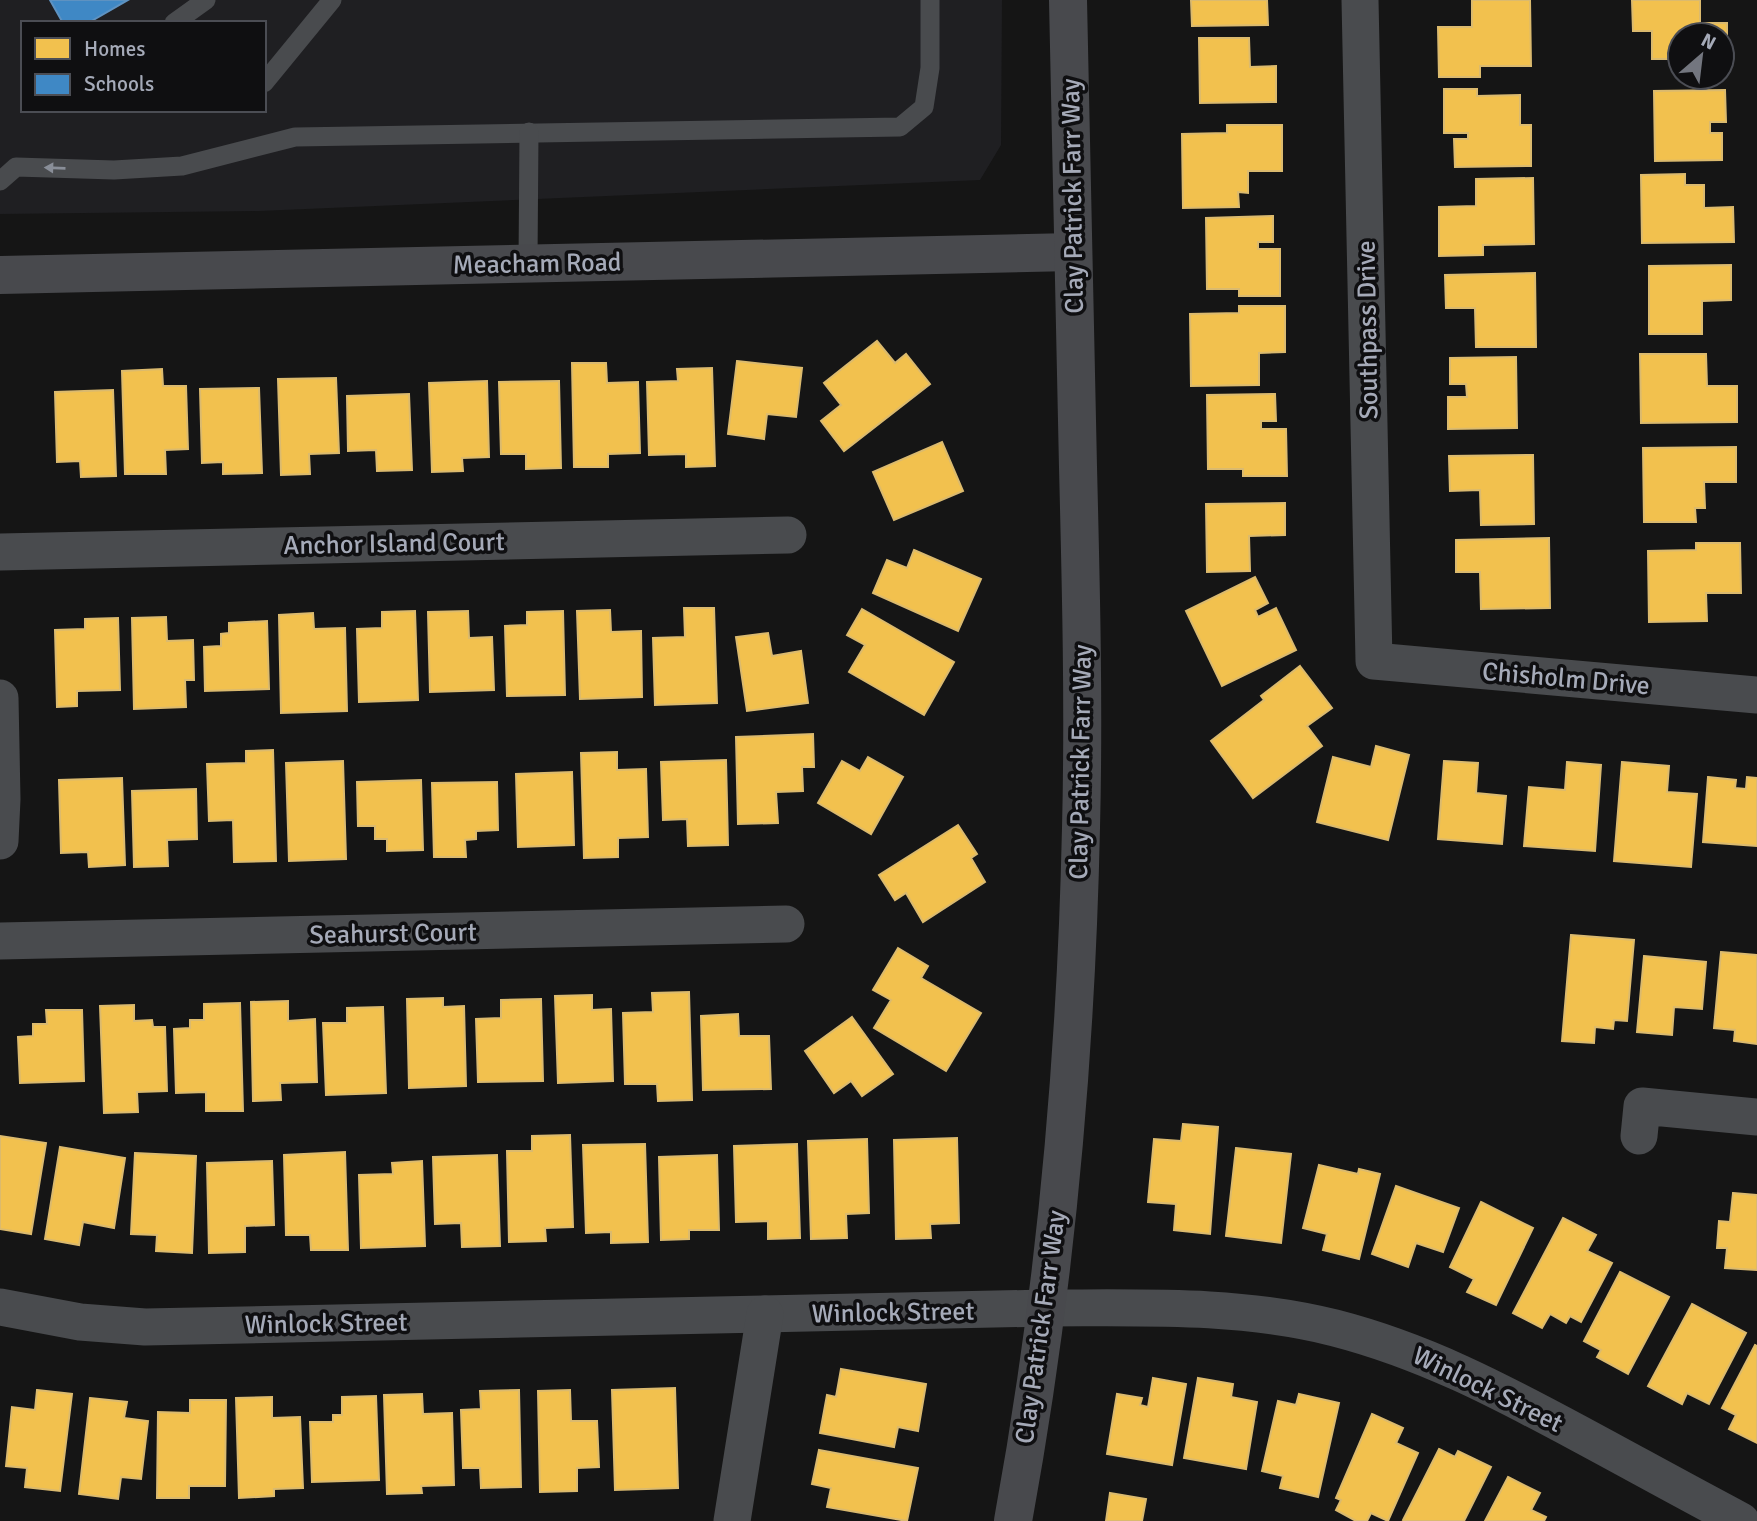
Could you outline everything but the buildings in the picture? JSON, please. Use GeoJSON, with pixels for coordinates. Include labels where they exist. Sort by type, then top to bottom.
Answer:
{"type":"FeatureCollection","features":[{"type":"Feature","properties":{"kind":"street","name":"Clay Patrick Farr Way"},"geometry":{"type":"LineString","coordinates":[[1013,1521],[1046,1308],[1063,1148],[1075,987],[1082,826],[1082,623],[1068,0]]}},
{"type":"Feature","properties":{"kind":"street","name":"Southpass Drive"},"geometry":{"type":"LineString","coordinates":[[1360,0],[1374,661]]}},
{"type":"Feature","properties":{"kind":"street","name":"Meacham Road"},"geometry":{"type":"LineString","coordinates":[[0,275],[1073,252]]}},
{"type":"Feature","properties":{"kind":"street","name":"Anchor Island Court"},"geometry":{"type":"LineString","coordinates":[[0,552],[788,535]]}},
{"type":"Feature","properties":{"kind":"street","name":"Chisholm Drive"},"geometry":{"type":"LineString","coordinates":[[1374,661],[1757,695]]}},
{"type":"Feature","properties":{"kind":"street"},"geometry":{"type":"LineString","coordinates":[[0,698],[0,841]]}},
{"type":"Feature","properties":{"kind":"street","name":"Seahurst Court"},"geometry":{"type":"LineString","coordinates":[[0,942],[786,925]]}},
{"type":"Feature","properties":{"kind":"street"},"geometry":{"type":"LineString","coordinates":[[1640,1136],[1642,1106],[1757,1116]]}},
{"type":"Feature","properties":{"kind":"street","name":"Winlock Street"},"geometry":{"type":"LineString","coordinates":[[0,1307],[80,1322],[145,1327],[1046,1308],[1192,1307],[1257,1313],[1335,1328],[1397,1347],[1482,1381],[1741,1521]]}},
{"type":"Feature","properties":{"kind":"street"},"geometry":{"type":"LineString","coordinates":[[732,1521],[765,1314]]}},
{"type":"Feature","properties":{"kind":"lane"},"geometry":{"type":"LineString","coordinates":[[177,21],[206,0]]}},
{"type":"Feature","properties":{"kind":"lane"},"geometry":{"type":"LineString","coordinates":[[266,81],[332,0]]}},
{"type":"Feature","properties":{"kind":"lane"},"geometry":{"type":"LineString","coordinates":[[0,181],[16,167],[114,170],[182,166],[295,137],[900,127],[924,107],[930,68],[930,0]]}},
{"type":"Feature","properties":{"kind":"lane"},"geometry":{"type":"LineString","coordinates":[[528,132],[528,263]]}},
{"type":"Feature","properties":{"kind":"shaded area"},"geometry":{"type":"Polygon","coordinates":[[[0,0],[1002,0],[1001,145],[980,180],[259,211],[0,214],[0,0]]]}}]}
